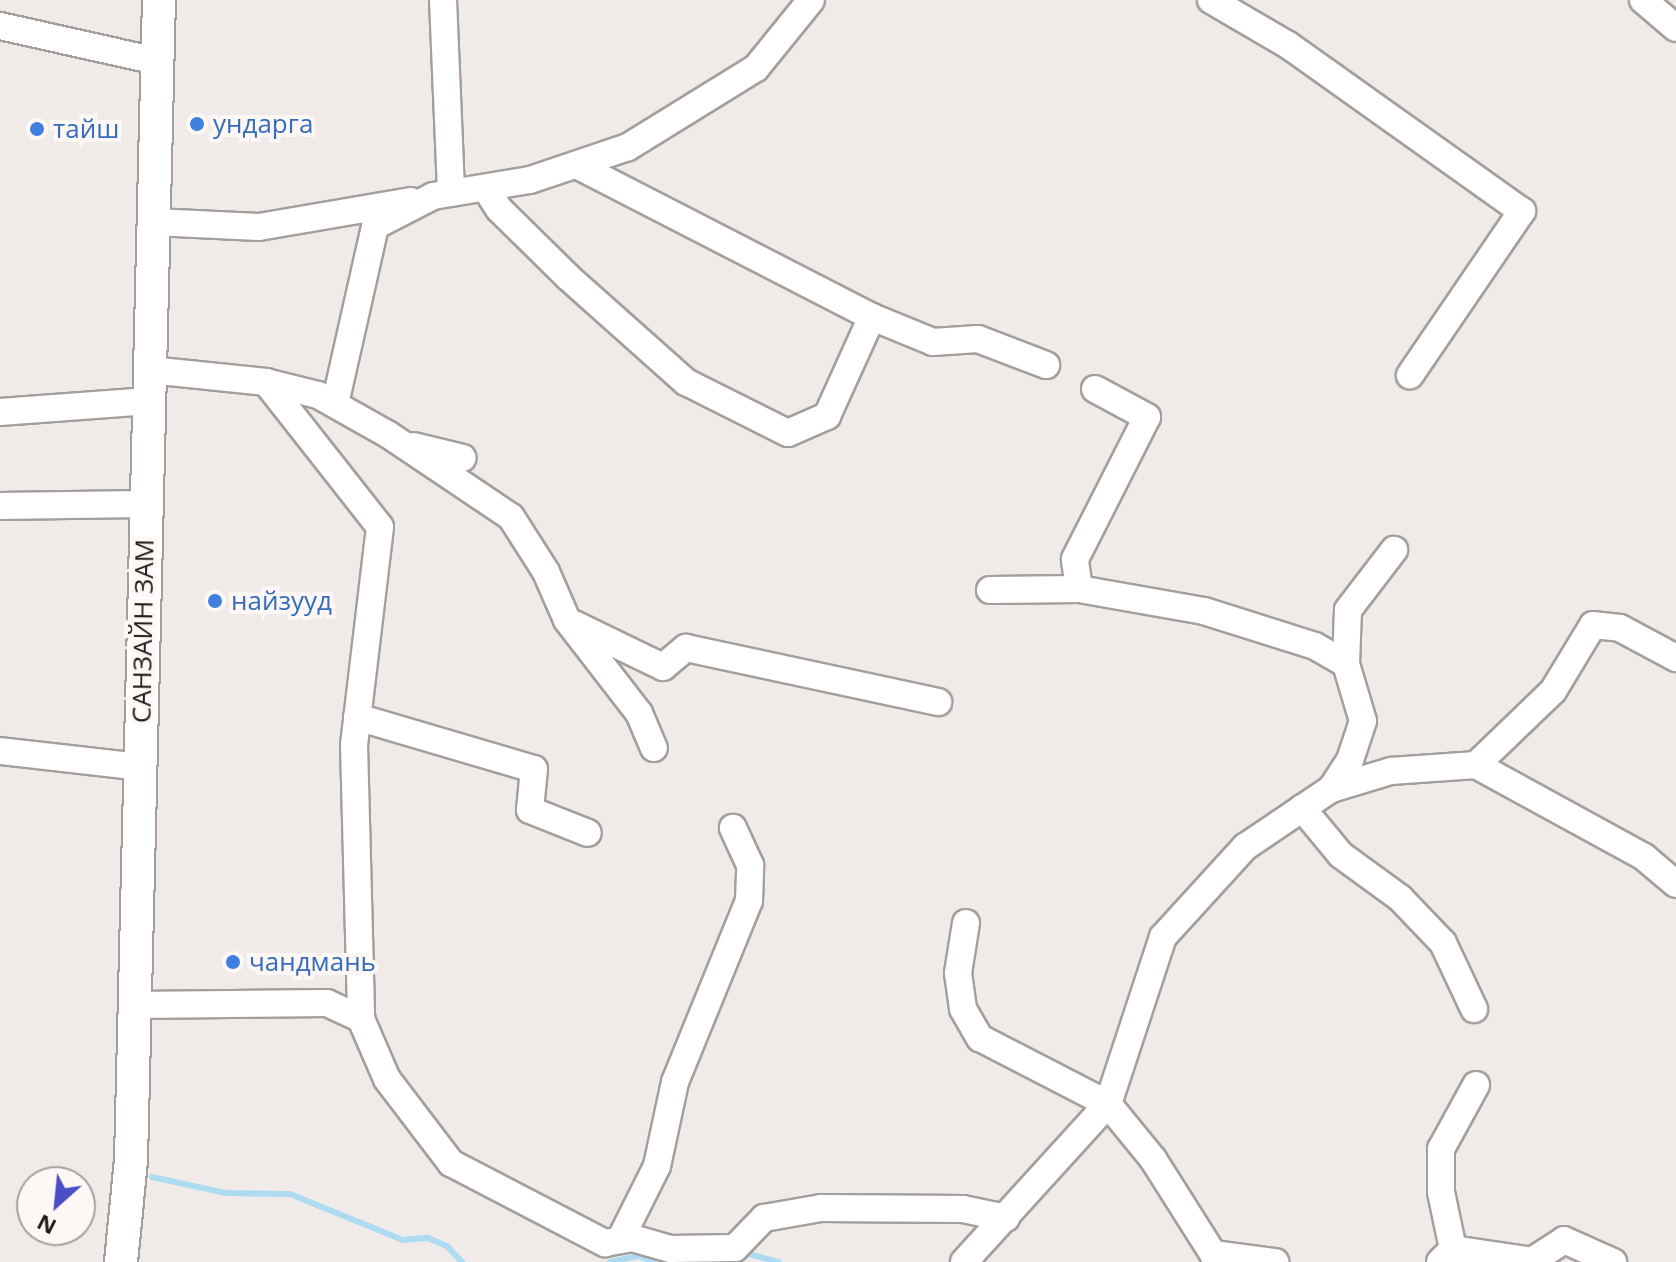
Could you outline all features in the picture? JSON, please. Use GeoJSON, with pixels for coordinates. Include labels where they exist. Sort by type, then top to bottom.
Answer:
{"type":"FeatureCollection","features":[{"type":"Feature","properties":{"kind":"main road","name":"САНЗАЙН ЗАМ"},"geometry":{"type":"LineString","coordinates":[[121,1262],[131,1160],[159,0]]}},
{"type":"Feature","properties":{"kind":"street"},"geometry":{"type":"LineString","coordinates":[[441,196],[443,0]]}},
{"type":"Feature","properties":{"kind":"street"},"geometry":{"type":"LineString","coordinates":[[154,222],[259,227],[486,189],[576,165],[628,147],[756,68],[811,0]]}},
{"type":"Feature","properties":{"kind":"street"},"geometry":{"type":"LineString","coordinates":[[1211,0],[1288,45],[1522,211],[1410,375]]}},
{"type":"Feature","properties":{"kind":"street"},"geometry":{"type":"LineString","coordinates":[[1643,0],[1676,28]]}},
{"type":"Feature","properties":{"kind":"street"},"geometry":{"type":"LineString","coordinates":[[0,26],[157,61]]}},
{"type":"Feature","properties":{"kind":"street"},"geometry":{"type":"LineString","coordinates":[[576,165],[872,317],[933,342],[978,339],[1046,365]]}},
{"type":"Feature","properties":{"kind":"street"},"geometry":{"type":"LineString","coordinates":[[486,189],[499,209],[568,277],[686,382],[788,433],[827,416],[872,317]]}},
{"type":"Feature","properties":{"kind":"street"},"geometry":{"type":"LineString","coordinates":[[335,404],[375,226],[441,196]]}},
{"type":"Feature","properties":{"kind":"street"},"geometry":{"type":"LineString","coordinates":[[150,370],[266,382],[335,404],[389,435],[511,517],[546,572],[567,620],[639,713],[654,748]]}},
{"type":"Feature","properties":{"kind":"street"},"geometry":{"type":"LineString","coordinates":[[266,382],[380,527],[357,717],[361,1019],[387,1079],[451,1163],[565,1225],[605,1243],[632,1238],[670,1249],[735,1248],[764,1218],[821,1208],[963,1209],[1006,1218]]}},
{"type":"Feature","properties":{"kind":"street"},"geometry":{"type":"LineString","coordinates":[[1079,589],[1075,559],[1147,417],[1095,389]]}},
{"type":"Feature","properties":{"kind":"street"},"geometry":{"type":"LineString","coordinates":[[0,412],[149,401]]}},
{"type":"Feature","properties":{"kind":"street"},"geometry":{"type":"LineString","coordinates":[[389,435],[463,458]]}},
{"type":"Feature","properties":{"kind":"street"},"geometry":{"type":"LineString","coordinates":[[0,506],[147,504]]}},
{"type":"Feature","properties":{"kind":"street"},"geometry":{"type":"LineString","coordinates":[[1331,789],[1350,760],[1363,721],[1346,664],[1348,610],[1394,550]]}},
{"type":"Feature","properties":{"kind":"street"},"geometry":{"type":"LineString","coordinates":[[990,590],[1079,589],[1204,611],[1315,646],[1346,664]]}},
{"type":"Feature","properties":{"kind":"street"},"geometry":{"type":"LineString","coordinates":[[567,620],[663,667],[686,648],[938,702]]}},
{"type":"Feature","properties":{"kind":"street"},"geometry":{"type":"LineString","coordinates":[[1476,765],[1553,691],[1593,625],[1620,628],[1676,658]]}},
{"type":"Feature","properties":{"kind":"street"},"geometry":{"type":"LineString","coordinates":[[357,717],[534,769],[530,810],[588,833]]}},
{"type":"Feature","properties":{"kind":"street"},"geometry":{"type":"LineString","coordinates":[[0,751],[140,767]]}},
{"type":"Feature","properties":{"kind":"street"},"geometry":{"type":"LineString","coordinates":[[964,1262],[1108,1104],[1163,937],[1245,847],[1331,789],[1391,771],[1476,765],[1644,857],[1676,884]]}},
{"type":"Feature","properties":{"kind":"street"},"geometry":{"type":"LineString","coordinates":[[1302,808],[1341,855],[1400,898],[1443,943],[1474,1009]]}},
{"type":"Feature","properties":{"kind":"street"},"geometry":{"type":"LineString","coordinates":[[620,1240],[657,1166],[675,1082],[749,901],[750,865],[733,828]]}},
{"type":"Feature","properties":{"kind":"street"},"geometry":{"type":"LineString","coordinates":[[966,923],[958,973],[963,1009],[980,1038],[1108,1104],[1153,1159],[1213,1254],[1275,1262]]}},
{"type":"Feature","properties":{"kind":"street"},"geometry":{"type":"LineString","coordinates":[[134,1005],[327,1003],[361,1019]]}},
{"type":"Feature","properties":{"kind":"street"},"geometry":{"type":"LineString","coordinates":[[1476,1085],[1441,1149],[1446,1256],[1532,1261],[1564,1240],[1613,1262]]}},
{"type":"Feature","properties":{"kind":"waterway"},"geometry":{"type":"LineString","coordinates":[[152,1177],[226,1193],[290,1194],[403,1240],[428,1238],[447,1246],[462,1262]]}},
{"type":"Feature","properties":{"kind":"waterway"},"geometry":{"type":"LineString","coordinates":[[726,1262],[745,1253],[779,1262]]}},
{"type":"Feature","properties":{"kind":"waterway"},"geometry":{"type":"LineString","coordinates":[[610,1262],[639,1256],[654,1262]]}},
{"type":"Feature","properties":{"kind":"place","name":"ундарга"},"geometry":{"type":"Point","coordinates":[197,124]}},
{"type":"Feature","properties":{"kind":"place","name":"тайш"},"geometry":{"type":"Point","coordinates":[37,129]}},
{"type":"Feature","properties":{"kind":"place","name":"найзууд"},"geometry":{"type":"Point","coordinates":[215,601]}},
{"type":"Feature","properties":{"kind":"place","name":"чандмань"},"geometry":{"type":"Point","coordinates":[233,962]}}]}
